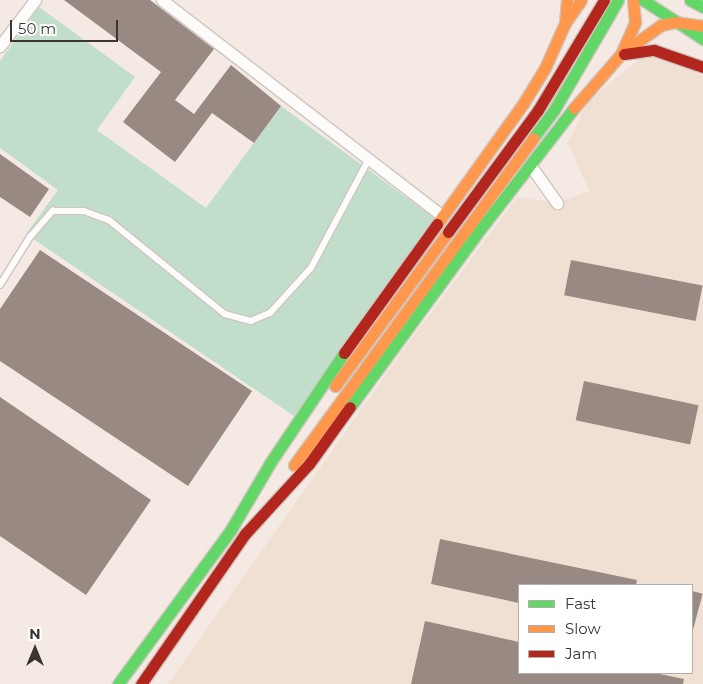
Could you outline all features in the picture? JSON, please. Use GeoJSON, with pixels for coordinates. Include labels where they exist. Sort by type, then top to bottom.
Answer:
{"type":"FeatureCollection","features":[{"type":"Feature","properties":{"kind":"main road"},"geometry":{"type":"LineString","coordinates":[[565,23],[567,0]]}},
{"type":"Feature","properties":{"kind":"main road"},"geometry":{"type":"LineString","coordinates":[[230,531],[275,455],[442,216],[523,104],[545,68],[565,23],[581,0]]}},
{"type":"Feature","properties":{"kind":"main road"},"geometry":{"type":"LineString","coordinates":[[118,684],[440,241],[538,110],[604,0]]}},
{"type":"Feature","properties":{"kind":"main road"},"geometry":{"type":"LineString","coordinates":[[140,684],[451,247],[554,110],[618,0]]}},
{"type":"Feature","properties":{"kind":"main road"},"geometry":{"type":"LineString","coordinates":[[622,54],[635,22],[633,0]]}},
{"type":"Feature","properties":{"kind":"main road"},"geometry":{"type":"LineString","coordinates":[[643,0],[703,39]]}},
{"type":"Feature","properties":{"kind":"main road"},"geometry":{"type":"LineString","coordinates":[[690,0],[703,7]]}},
{"type":"Feature","properties":{"kind":"main road"},"geometry":{"type":"LineString","coordinates":[[245,534],[309,464],[581,99],[622,54],[647,33],[675,22],[703,26]]}},
{"type":"Feature","properties":{"kind":"main road"},"geometry":{"type":"LineString","coordinates":[[622,54],[641,49],[654,50],[703,67]]}},
{"type":"Feature","properties":{"kind":"street"},"geometry":{"type":"LineString","coordinates":[[0,46],[35,0]]}},
{"type":"Feature","properties":{"kind":"street"},"geometry":{"type":"LineString","coordinates":[[162,0],[442,216]]}},
{"type":"Feature","properties":{"kind":"street"},"geometry":{"type":"LineString","coordinates":[[530,165],[557,203]]}},
{"type":"Feature","properties":{"kind":"lane"},"geometry":{"type":"LineString","coordinates":[[0,285],[30,238],[53,211],[84,211],[109,220],[225,314],[251,321],[270,313],[312,268],[368,159]]}},
{"type":"Feature","properties":{"kind":"shaded area"},"geometry":{"type":"Polygon","coordinates":[[[647,53],[703,76],[703,684],[168,684],[395,361],[517,197],[557,203],[589,191],[568,143],[587,102],[647,53]]]}},
{"type":"Feature","properties":{"kind":"green space"},"geometry":{"type":"Polygon","coordinates":[[[39,7],[135,77],[97,130],[206,208],[281,106],[440,222],[297,418],[26,234],[58,190],[0,148],[0,61],[39,7]]]}},
{"type":"Feature","properties":{"kind":"building"},"geometry":{"type":"Polygon","coordinates":[[[64,0],[150,0],[214,49],[175,100],[194,114],[231,65],[281,106],[254,143],[212,113],[175,162],[123,122],[161,72],[64,0]]]}},
{"type":"Feature","properties":{"kind":"building"},"geometry":{"type":"Polygon","coordinates":[[[0,154],[49,189],[30,217],[0,197],[0,154]]]}},
{"type":"Feature","properties":{"kind":"building"},"geometry":{"type":"Polygon","coordinates":[[[40,250],[252,391],[188,486],[0,361],[0,309],[40,250]]]}},
{"type":"Feature","properties":{"kind":"building"},"geometry":{"type":"Polygon","coordinates":[[[571,260],[703,286],[696,321],[564,295],[571,260]]]}},
{"type":"Feature","properties":{"kind":"building"},"geometry":{"type":"Polygon","coordinates":[[[584,381],[698,405],[690,444],[576,420],[584,381]]]}},
{"type":"Feature","properties":{"kind":"building"},"geometry":{"type":"Polygon","coordinates":[[[0,397],[151,500],[86,595],[0,536],[0,397]]]}},
{"type":"Feature","properties":{"kind":"building"},"geometry":{"type":"Polygon","coordinates":[[[440,539],[637,580],[636,584],[518,584],[518,603],[431,584],[440,539]]]}},
{"type":"Feature","properties":{"kind":"building"},"geometry":{"type":"Polygon","coordinates":[[[693,591],[703,594],[693,630],[693,591]]]}},
{"type":"Feature","properties":{"kind":"building"},"geometry":{"type":"Polygon","coordinates":[[[425,621],[518,642],[518,674],[660,674],[684,679],[683,684],[411,684],[425,621]]]}},
{"type":"Feature","properties":{"kind":"traffic: fast"},"geometry":{"type":"LineString","coordinates":[[533,138],[554,110],[618,0]]}},
{"type":"Feature","properties":{"kind":"traffic: fast"},"geometry":{"type":"LineString","coordinates":[[643,0],[703,39]]}},
{"type":"Feature","properties":{"kind":"traffic: fast"},"geometry":{"type":"LineString","coordinates":[[690,0],[703,7]]}},
{"type":"Feature","properties":{"kind":"traffic: fast"},"geometry":{"type":"LineString","coordinates":[[350,407],[475,236],[574,108]]}},
{"type":"Feature","properties":{"kind":"traffic: fast"},"geometry":{"type":"LineString","coordinates":[[118,684],[230,531],[270,463],[344,353]]}},
{"type":"Feature","properties":{"kind":"traffic: slow"},"geometry":{"type":"LineString","coordinates":[[565,23],[567,0]]}},
{"type":"Feature","properties":{"kind":"traffic: slow"},"geometry":{"type":"LineString","coordinates":[[437,224],[523,104],[545,68],[565,23],[581,0]]}},
{"type":"Feature","properties":{"kind":"traffic: slow"},"geometry":{"type":"LineString","coordinates":[[574,108],[621,54],[635,22],[633,0]]}},
{"type":"Feature","properties":{"kind":"traffic: slow"},"geometry":{"type":"LineString","coordinates":[[621,54],[661,25],[675,22],[703,26]]}},
{"type":"Feature","properties":{"kind":"traffic: slow"},"geometry":{"type":"LineString","coordinates":[[294,465],[533,138]]}},
{"type":"Feature","properties":{"kind":"traffic: slow"},"geometry":{"type":"LineString","coordinates":[[335,386],[448,232]]}},
{"type":"Feature","properties":{"kind":"traffic: jam"},"geometry":{"type":"LineString","coordinates":[[448,232],[538,110],[604,0]]}},
{"type":"Feature","properties":{"kind":"traffic: jam"},"geometry":{"type":"LineString","coordinates":[[624,54],[654,50],[703,67]]}},
{"type":"Feature","properties":{"kind":"traffic: jam"},"geometry":{"type":"LineString","coordinates":[[344,353],[437,224]]}},
{"type":"Feature","properties":{"kind":"traffic: jam"},"geometry":{"type":"LineString","coordinates":[[141,684],[245,534],[309,464],[350,407]]}}]}
